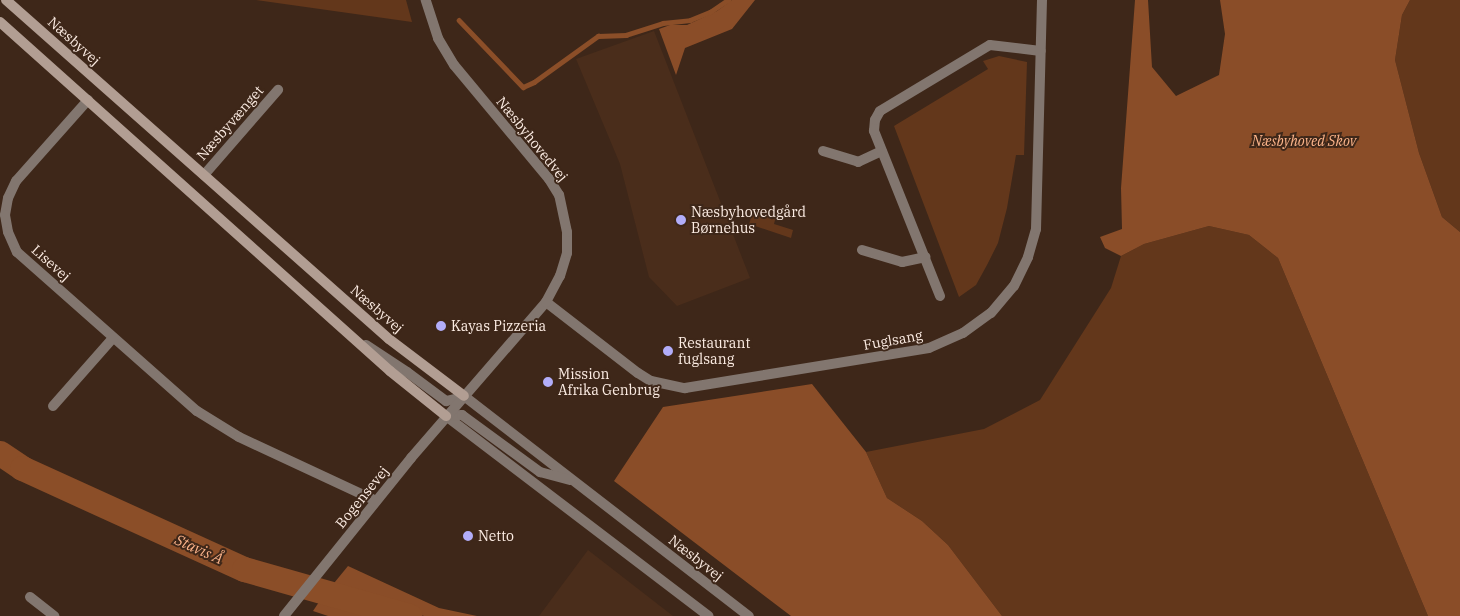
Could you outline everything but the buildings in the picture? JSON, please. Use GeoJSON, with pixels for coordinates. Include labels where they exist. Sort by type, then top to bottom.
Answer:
{"type":"FeatureCollection","features":[{"type":"Feature","properties":{"kind":"main road","name":"Næsbyvej"},"geometry":{"type":"LineString","coordinates":[[6,0],[389,339],[464,396]]}},
{"type":"Feature","properties":{"kind":"main road"},"geometry":{"type":"LineString","coordinates":[[0,22],[390,371],[446,416]]}},
{"type":"Feature","properties":{"kind":"street","name":"Næsbyhovedvej"},"geometry":{"type":"LineString","coordinates":[[426,0],[438,38],[454,65],[550,178],[559,195],[567,232],[567,252],[560,276],[546,302],[464,396]]}},
{"type":"Feature","properties":{"kind":"street","name":"Fuglsang"},"geometry":{"type":"LineString","coordinates":[[546,302],[638,373],[667,386],[685,388],[930,348],[963,333],[990,313],[1014,286],[1028,257],[1036,229],[1042,0]]}},
{"type":"Feature","properties":{"kind":"street"},"geometry":{"type":"LineString","coordinates":[[940,296],[874,131],[875,120],[880,112],[990,45],[1041,51]]}},
{"type":"Feature","properties":{"kind":"street","name":"Næsbyvænget"},"geometry":{"type":"LineString","coordinates":[[204,175],[278,90]]}},
{"type":"Feature","properties":{"kind":"street","name":"Lisevej"},"geometry":{"type":"LineString","coordinates":[[88,100],[16,181],[8,198],[5,215],[8,232],[17,252],[197,411],[239,436],[376,500]]}},
{"type":"Feature","properties":{"kind":"street"},"geometry":{"type":"LineString","coordinates":[[824,151],[858,162],[882,151]]}},
{"type":"Feature","properties":{"kind":"street"},"geometry":{"type":"LineString","coordinates":[[862,250],[902,262],[925,257]]}},
{"type":"Feature","properties":{"kind":"street"},"geometry":{"type":"LineString","coordinates":[[52,406],[113,338]]}},
{"type":"Feature","properties":{"kind":"street"},"geometry":{"type":"LineString","coordinates":[[354,338],[407,372],[446,401],[464,396]]}},
{"type":"Feature","properties":{"kind":"street","name":"Bogensevej"},"geometry":{"type":"LineString","coordinates":[[285,615],[376,500],[464,396]]}},
{"type":"Feature","properties":{"kind":"street","name":"Næsbyvej"},"geometry":{"type":"LineString","coordinates":[[464,396],[749,616]]}},
{"type":"Feature","properties":{"kind":"street"},"geometry":{"type":"LineString","coordinates":[[446,416],[462,415],[540,472],[574,482]]}},
{"type":"Feature","properties":{"kind":"street"},"geometry":{"type":"LineString","coordinates":[[446,416],[710,616]]}},
{"type":"Feature","properties":{"kind":"street"},"geometry":{"type":"LineString","coordinates":[[30,597],[54,616]]}},
{"type":"Feature","properties":{"kind":"shaded area"},"geometry":{"type":"Polygon","coordinates":[[[256,0],[406,0],[412,22],[256,0]]]}},
{"type":"Feature","properties":{"kind":"shaded area"},"geometry":{"type":"Polygon","coordinates":[[[1410,0],[1460,0],[1460,232],[1442,217],[1419,153],[1395,60],[1402,15],[1410,0]]]}},
{"type":"Feature","properties":{"kind":"shaded area","name":"Næsbyhovedgård Børnehus"},"geometry":{"type":"Polygon","coordinates":[[[654,31],[750,278],[677,306],[649,277],[620,164],[576,59],[654,31]]]}},
{"type":"Feature","properties":{"kind":"shaded area"},"geometry":{"type":"Polygon","coordinates":[[[999,56],[1027,62],[1024,155],[1016,155],[1007,208],[998,243],[976,285],[959,297],[894,126],[988,69],[983,61],[999,56]]]}},
{"type":"Feature","properties":{"kind":"shaded area"},"geometry":{"type":"Polygon","coordinates":[[[754,209],[776,216],[774,224],[793,230],[791,238],[749,224],[754,209]]]}},
{"type":"Feature","properties":{"kind":"shaded area"},"geometry":{"type":"Polygon","coordinates":[[[1209,226],[1249,235],[1278,258],[1428,616],[1002,616],[948,545],[922,521],[887,498],[866,452],[984,429],[1040,400],[1111,288],[1121,256],[1144,244],[1209,226]]]}},
{"type":"Feature","properties":{"kind":"shaded area"},"geometry":{"type":"Polygon","coordinates":[[[588,550],[673,616],[539,616],[588,550]]]}},
{"type":"Feature","properties":{"kind":"green space"},"geometry":{"type":"Polygon","coordinates":[[[732,0],[755,0],[732,29],[685,48],[676,75],[659,29],[670,25],[687,25],[717,11],[732,0]]]}},
{"type":"Feature","properties":{"kind":"green space","name":"Næsbyhoved Skov"},"geometry":{"type":"Polygon","coordinates":[[[1135,0],[1148,0],[1152,67],[1176,96],[1219,75],[1225,34],[1220,0],[1410,0],[1402,15],[1395,60],[1419,153],[1442,217],[1460,232],[1460,616],[1428,616],[1278,258],[1249,235],[1209,226],[1144,244],[1121,256],[1105,248],[1100,237],[1122,229],[1121,188],[1135,0]]]}},
{"type":"Feature","properties":{"kind":"green space"},"geometry":{"type":"Polygon","coordinates":[[[812,384],[866,452],[887,498],[922,521],[948,545],[1002,616],[791,616],[614,481],[663,407],[812,384]]]}},
{"type":"Feature","properties":{"kind":"green space"},"geometry":{"type":"Polygon","coordinates":[[[348,566],[439,608],[477,616],[424,616],[330,588],[348,566]]]}},
{"type":"Feature","properties":{"kind":"green space"},"geometry":{"type":"Polygon","coordinates":[[[321,599],[386,616],[328,616],[313,611],[321,599]]]}},
{"type":"Feature","properties":{"kind":"waterway"},"geometry":{"type":"LineString","coordinates":[[459,20],[523,87],[534,82],[598,36],[626,35],[663,23],[690,20],[710,12],[728,0]]}},
{"type":"Feature","properties":{"kind":"waterway","name":"Stavis Å"},"geometry":{"type":"LineString","coordinates":[[0,453],[22,468],[244,569],[409,616]]}},
{"type":"Feature","properties":{"kind":"place","name":"Næsbyhovedgård Børnehus"},"geometry":{"type":"Point","coordinates":[681,220]}},
{"type":"Feature","properties":{"kind":"place","name":"Kayas Pizzeria"},"geometry":{"type":"Point","coordinates":[441,326]}},
{"type":"Feature","properties":{"kind":"place","name":"Restaurant fuglsang"},"geometry":{"type":"Point","coordinates":[668,351]}},
{"type":"Feature","properties":{"kind":"place","name":"Mission Afrika Genbrug"},"geometry":{"type":"Point","coordinates":[548,382]}},
{"type":"Feature","properties":{"kind":"place","name":"Netto"},"geometry":{"type":"Point","coordinates":[468,536]}}]}
